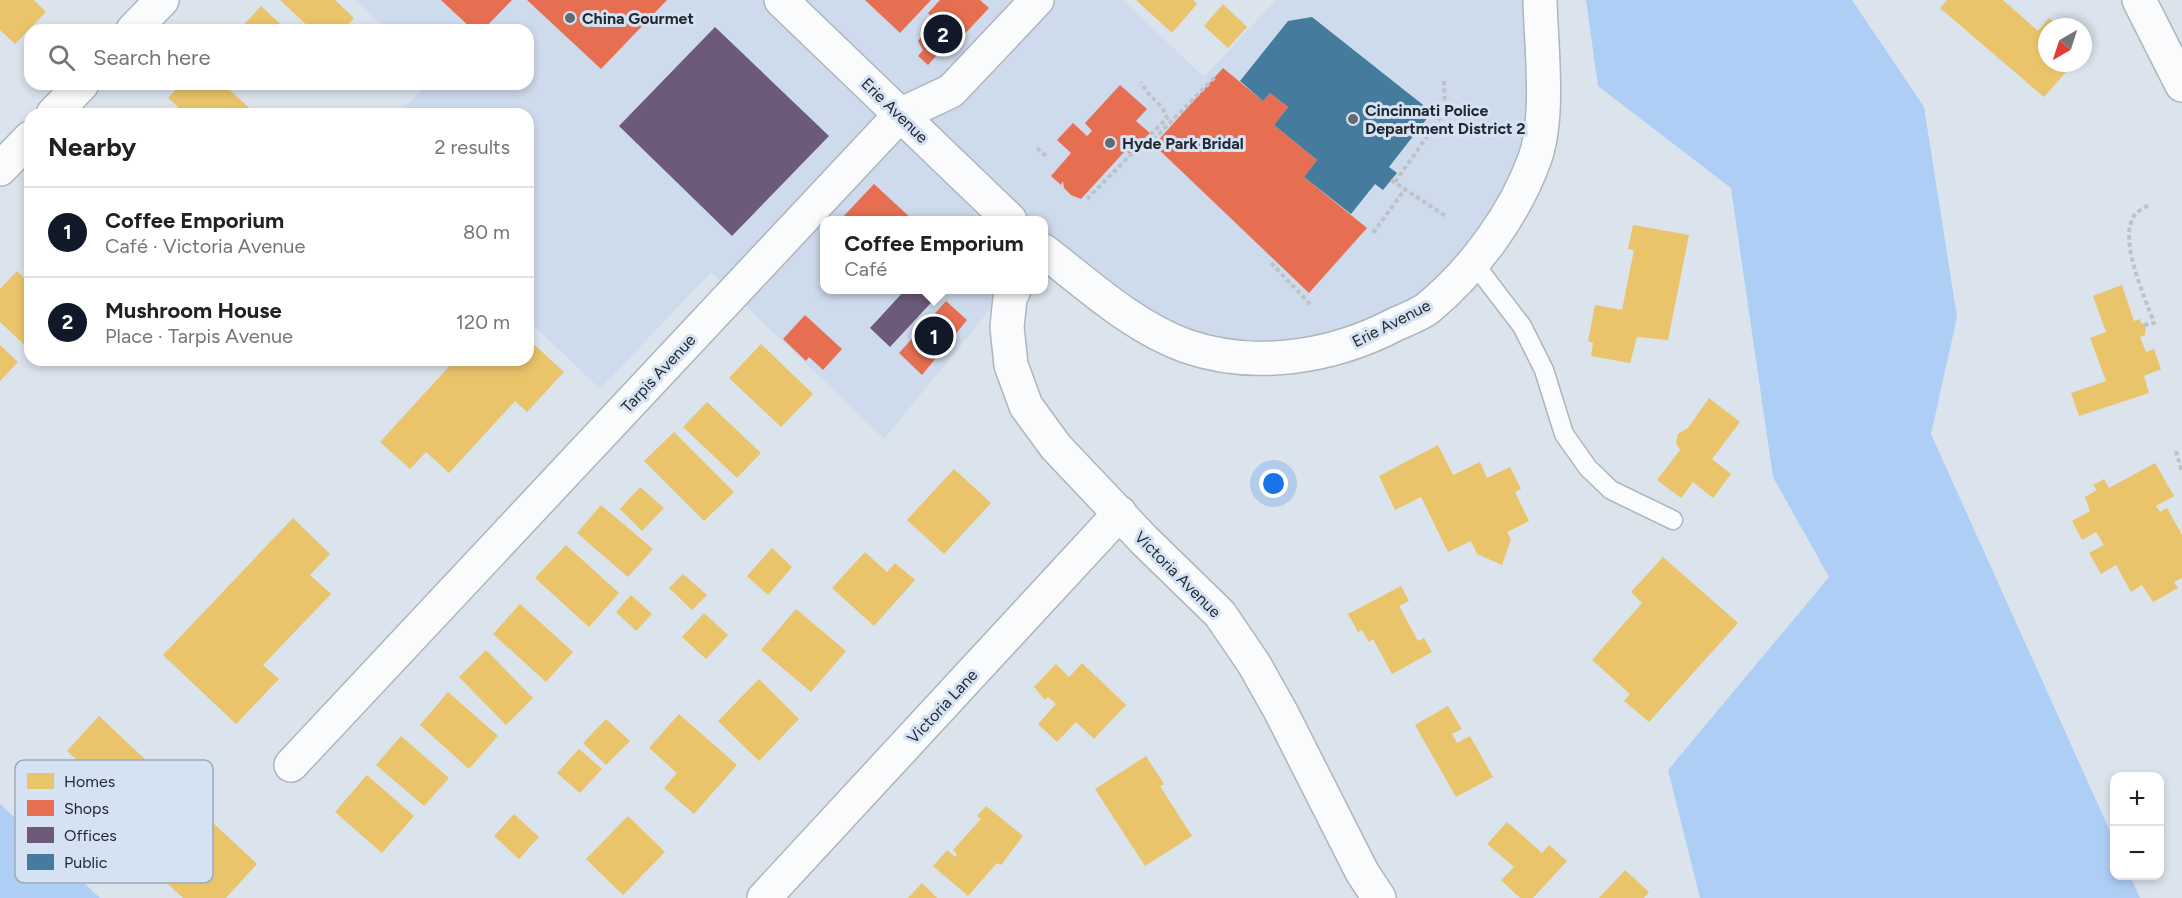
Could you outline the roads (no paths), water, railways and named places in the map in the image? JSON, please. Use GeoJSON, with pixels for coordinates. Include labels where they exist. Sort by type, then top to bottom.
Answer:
{"type":"FeatureCollection","features":[{"type":"Feature","properties":{"kind":"street"},"geometry":{"type":"LineString","coordinates":[[139,24],[162,0]]}},
{"type":"Feature","properties":{"kind":"street","name":"Erie Avenue"},"geometry":{"type":"LineString","coordinates":[[781,0],[1006,216]]}},
{"type":"Feature","properties":{"kind":"street","name":"Tarpis Avenue"},"geometry":{"type":"LineString","coordinates":[[291,765],[900,115],[951,92],[1037,0]]}},
{"type":"Feature","properties":{"kind":"street","name":"Erie Avenue"},"geometry":{"type":"LineString","coordinates":[[1048,254],[1120,311],[1184,345],[1223,357],[1263,358],[1315,354],[1356,344],[1426,309],[1460,279],[1473,262],[1509,210],[1535,157],[1543,109],[1540,0]]}},
{"type":"Feature","properties":{"kind":"street"},"geometry":{"type":"LineString","coordinates":[[2139,0],[2182,85]]}},
{"type":"Feature","properties":{"kind":"street"},"geometry":{"type":"LineString","coordinates":[[59,108],[76,90]]}},
{"type":"Feature","properties":{"kind":"street"},"geometry":{"type":"LineString","coordinates":[[0,170],[24,144]]}},
{"type":"Feature","properties":{"kind":"street","name":"Victoria Avenue"},"geometry":{"type":"LineString","coordinates":[[1013,294],[1007,327],[1011,365],[1026,406],[1056,447],[1220,614],[1281,712],[1362,872],[1379,898]]}},
{"type":"Feature","properties":{"kind":"street","name":"Victoria Lane"},"geometry":{"type":"LineString","coordinates":[[764,898],[1120,513]]}},
{"type":"Feature","properties":{"kind":"lane"},"geometry":{"type":"LineString","coordinates":[[1473,262],[1522,326],[1544,370],[1564,435],[1588,468],[1611,490],[1672,520]]}},
{"type":"Feature","properties":{"kind":"place","name":"China Gourmet"},"geometry":{"type":"Point","coordinates":[570,18]}},
{"type":"Feature","properties":{"kind":"place","name":"Mushroom House"},"geometry":{"type":"Point","coordinates":[943,34]}},
{"type":"Feature","properties":{"kind":"place","name":"Cincinnati Police Department District 2"},"geometry":{"type":"Point","coordinates":[1353,119]}},
{"type":"Feature","properties":{"kind":"place","name":"Hyde Park Bridal"},"geometry":{"type":"Point","coordinates":[1110,143]}},
{"type":"Feature","properties":{"kind":"place","name":"Coffee Emporium"},"geometry":{"type":"Point","coordinates":[934,336]}}]}
